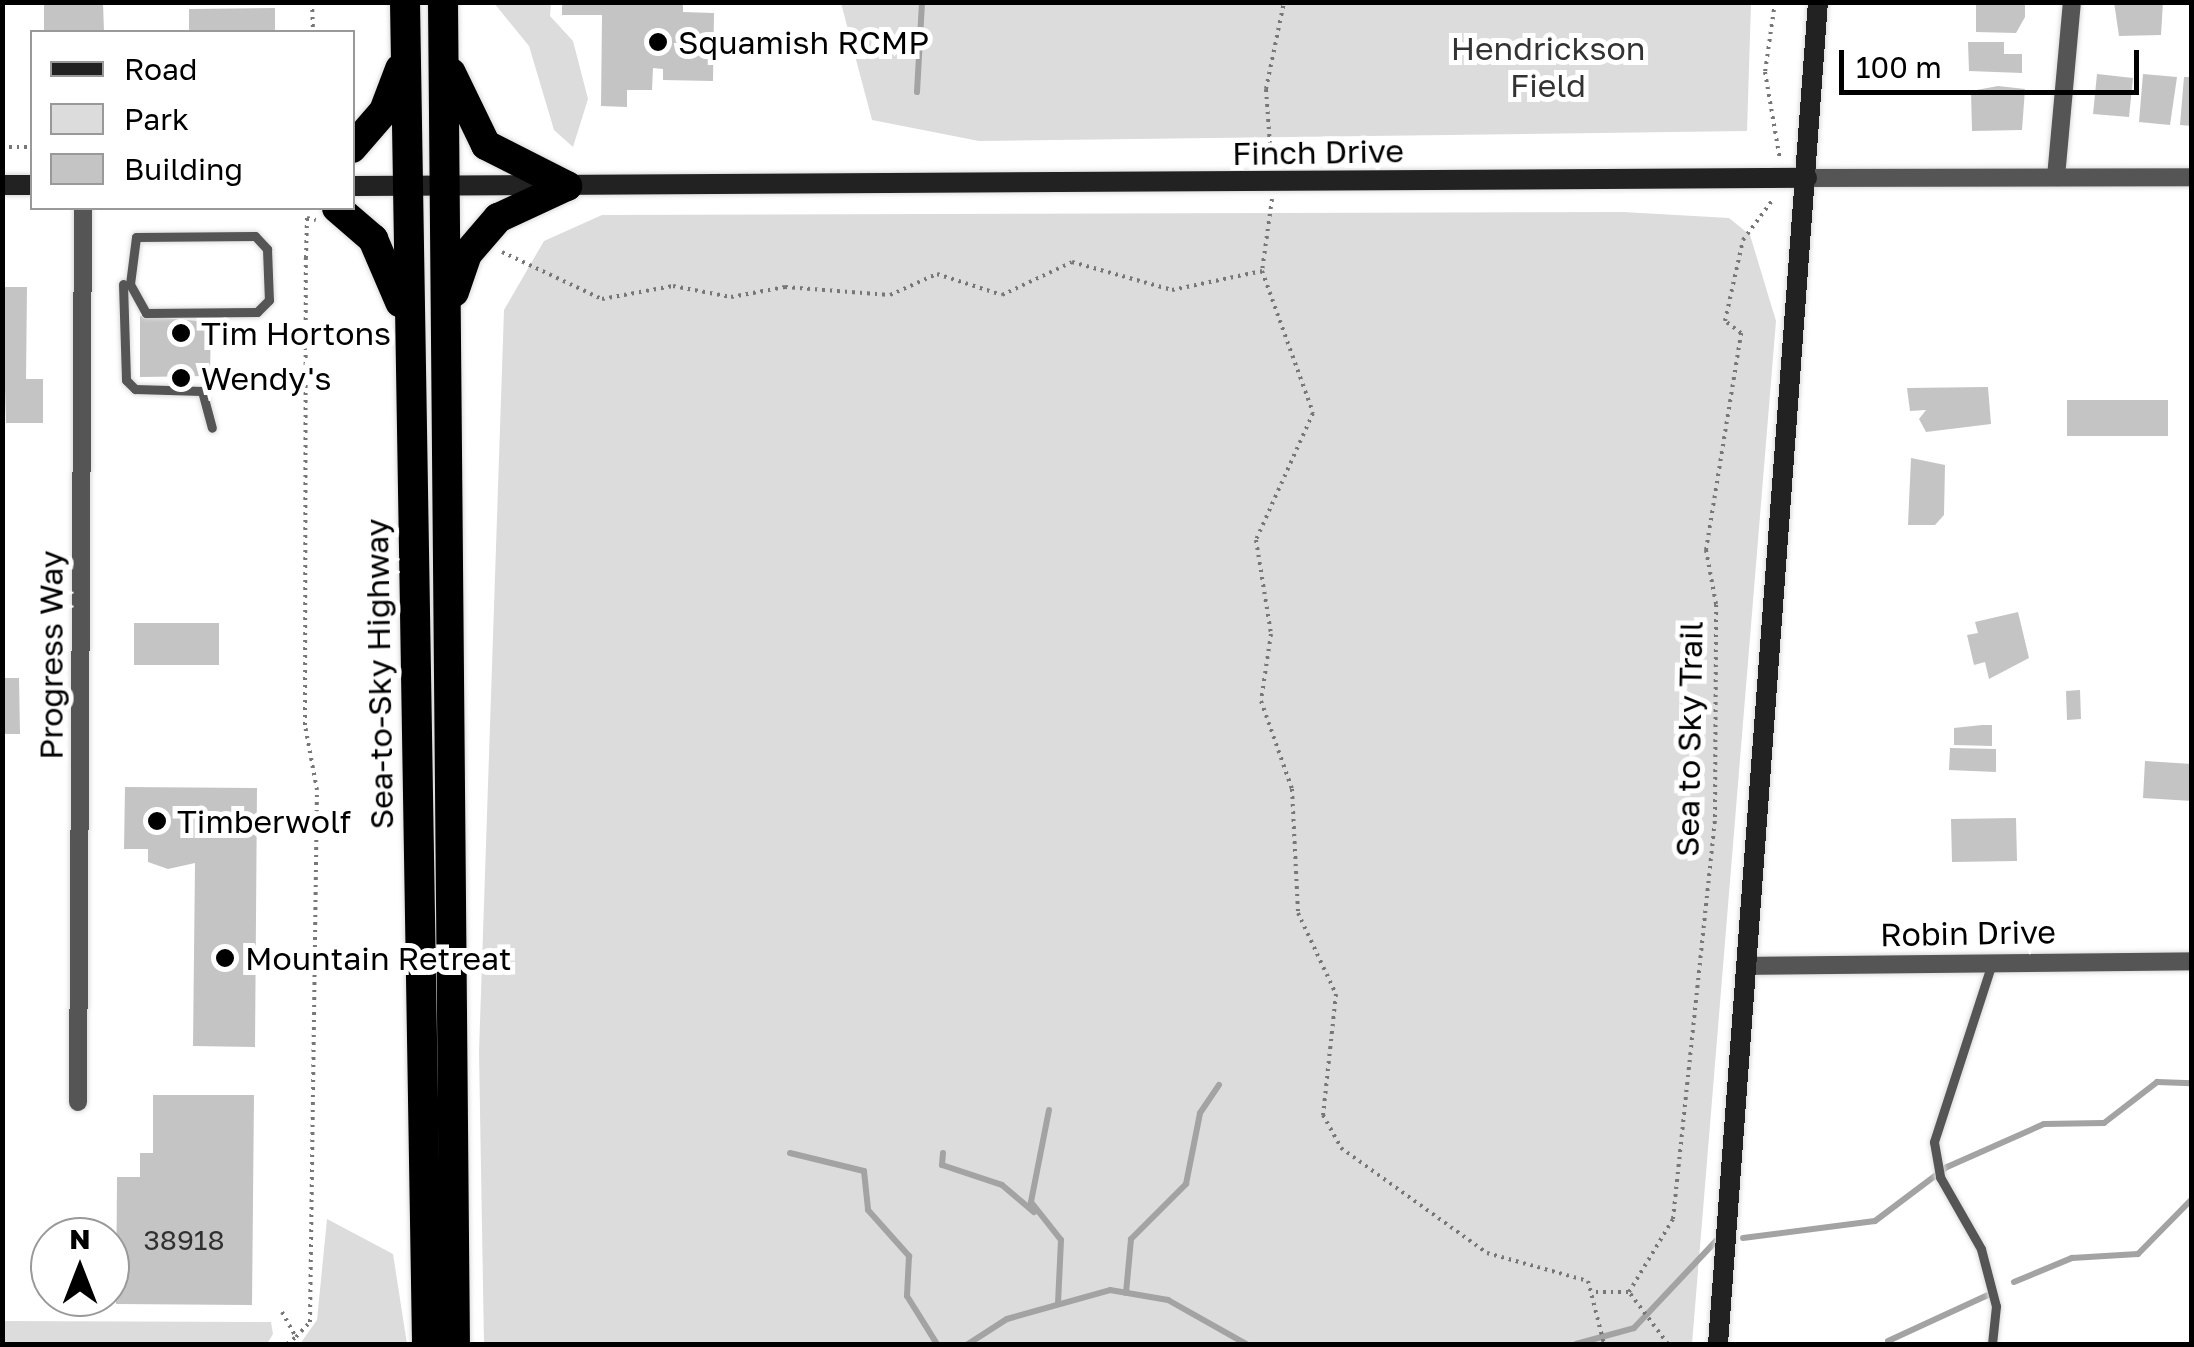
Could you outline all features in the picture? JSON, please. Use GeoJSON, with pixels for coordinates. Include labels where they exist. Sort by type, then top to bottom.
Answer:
{"type":"FeatureCollection","features":[{"type":"Feature","properties":{"kind":"highway","name":"Sea-to-Sky Highway"},"geometry":{"type":"LineString","coordinates":[[406,2],[427,1344]]}},
{"type":"Feature","properties":{"kind":"highway"},"geometry":{"type":"LineString","coordinates":[[443,2],[455,1344]]}},
{"type":"Feature","properties":{"kind":"highway"},"geometry":{"type":"LineString","coordinates":[[355,145],[384,112],[406,46]]}},
{"type":"Feature","properties":{"kind":"highway"},"geometry":{"type":"LineString","coordinates":[[444,48],[461,105],[486,145],[567,186]]}},
{"type":"Feature","properties":{"kind":"highway"},"geometry":{"type":"LineString","coordinates":[[446,329],[457,276],[480,236],[524,201],[567,186]]}},
{"type":"Feature","properties":{"kind":"highway"},"geometry":{"type":"LineString","coordinates":[[339,210],[384,258],[410,345]]}},
{"type":"Feature","properties":{"kind":"street"},"geometry":{"type":"LineString","coordinates":[[1718,1344],[1818,2]]}},
{"type":"Feature","properties":{"kind":"street"},"geometry":{"type":"LineString","coordinates":[[2056,176],[2072,2]]}},
{"type":"Feature","properties":{"kind":"street","name":"Finch Drive"},"geometry":{"type":"LineString","coordinates":[[355,186],[2192,178]]}},
{"type":"Feature","properties":{"kind":"street"},"geometry":{"type":"LineString","coordinates":[[2,184],[30,185]]}},
{"type":"Feature","properties":{"kind":"street","name":"Progress Way"},"geometry":{"type":"LineString","coordinates":[[78,1102],[84,210]]}},
{"type":"Feature","properties":{"kind":"street","name":"Robin Drive"},"geometry":{"type":"LineString","coordinates":[[1745,966],[2192,961]]}},
{"type":"Feature","properties":{"kind":"lane"},"geometry":{"type":"LineString","coordinates":[[254,236],[267,249],[269,300],[244,314],[146,313],[130,284],[136,237],[254,236]]}},
{"type":"Feature","properties":{"kind":"lane"},"geometry":{"type":"LineString","coordinates":[[123,284],[126,380],[135,390],[202,391],[212,428]]}},
{"type":"Feature","properties":{"kind":"lane"},"geometry":{"type":"LineString","coordinates":[[1992,963],[1934,1142],[1940,1176],[1981,1249],[1996,1306],[1992,1344]]}},
{"type":"Feature","properties":{"kind":"path"},"geometry":{"type":"LineString","coordinates":[[312,2],[313,30]]}},
{"type":"Feature","properties":{"kind":"path"},"geometry":{"type":"LineString","coordinates":[[1272,183],[1266,89],[1284,2]]}},
{"type":"Feature","properties":{"kind":"path"},"geometry":{"type":"LineString","coordinates":[[1775,2],[1765,72],[1780,160]]}},
{"type":"Feature","properties":{"kind":"path"},"geometry":{"type":"LineString","coordinates":[[2,147],[30,147]]}},
{"type":"Feature","properties":{"kind":"path","name":"Sea to Sky Trail"},"geometry":{"type":"LineString","coordinates":[[1629,1292],[1673,1219],[1711,855],[1716,604],[1706,550],[1741,333],[1725,321],[1743,240],[1778,193]]}},
{"type":"Feature","properties":{"kind":"path"},"geometry":{"type":"LineString","coordinates":[[287,1344],[310,1322],[317,790],[305,725],[306,218]]}},
{"type":"Feature","properties":{"kind":"path"},"geometry":{"type":"LineString","coordinates":[[1271,220],[1262,272],[1313,414],[1256,540],[1266,590],[1264,711],[1292,789],[1298,913],[1336,994],[1323,1115],[1340,1148],[1487,1253],[1572,1273],[1596,1292],[1629,1292],[1658,1324],[1668,1344]]}},
{"type":"Feature","properties":{"kind":"path"},"geometry":{"type":"LineString","coordinates":[[494,249],[602,299],[673,286],[731,297],[784,287],[890,295],[937,274],[1002,295],[1072,262],[1172,290],[1262,272]]}},
{"type":"Feature","properties":{"kind":"path"},"geometry":{"type":"LineString","coordinates":[[1596,1292],[1604,1344]]}},
{"type":"Feature","properties":{"kind":"path"},"geometry":{"type":"LineString","coordinates":[[282,1312],[296,1336]]}},
{"type":"Feature","properties":{"kind":"green space"},"geometry":{"type":"Polygon","coordinates":[[[494,3],[551,3],[550,16],[573,41],[588,99],[573,147],[554,130],[529,46],[494,3]]]}},
{"type":"Feature","properties":{"kind":"green space","name":"Hendrickson Field"},"geometry":{"type":"Polygon","coordinates":[[[841,3],[1751,3],[1747,131],[979,141],[872,120],[841,3]]]}},
{"type":"Feature","properties":{"kind":"green space"},"geometry":{"type":"Polygon","coordinates":[[[1623,212],[1729,218],[1750,235],[1776,321],[1692,1344],[484,1344],[479,1052],[504,310],[544,241],[602,215],[1623,212]]]}},
{"type":"Feature","properties":{"kind":"green space"},"geometry":{"type":"Polygon","coordinates":[[[327,1219],[393,1254],[407,1344],[300,1344],[317,1320],[327,1219]]]}},
{"type":"Feature","properties":{"kind":"green space"},"geometry":{"type":"Polygon","coordinates":[[[3,1321],[271,1322],[273,1334],[267,1344],[3,1344],[3,1321]]]}},
{"type":"Feature","properties":{"kind":"building"},"geometry":{"type":"Polygon","coordinates":[[[44,2],[103,2],[104,30],[44,30],[44,2]]]}},
{"type":"Feature","properties":{"kind":"building","name":"Squamish RCMP"},"geometry":{"type":"Polygon","coordinates":[[[562,2],[683,2],[683,12],[714,13],[713,81],[663,80],[663,69],[653,68],[652,90],[627,90],[627,107],[601,106],[602,15],[562,15],[562,2]]]}},
{"type":"Feature","properties":{"kind":"building"},"geometry":{"type":"Polygon","coordinates":[[[1976,2],[2025,2],[2025,17],[2016,33],[1976,32],[1976,2]]]}},
{"type":"Feature","properties":{"kind":"building"},"geometry":{"type":"Polygon","coordinates":[[[2114,2],[2163,2],[2161,35],[2119,36],[2114,2]]]}},
{"type":"Feature","properties":{"kind":"building"},"geometry":{"type":"Polygon","coordinates":[[[275,8],[275,30],[189,30],[189,9],[275,8]]]}},
{"type":"Feature","properties":{"kind":"building"},"geometry":{"type":"Polygon","coordinates":[[[1968,42],[2004,42],[2004,54],[2022,54],[2022,73],[1969,71],[1968,42]]]}},
{"type":"Feature","properties":{"kind":"building"},"geometry":{"type":"Polygon","coordinates":[[[2097,74],[2133,78],[2129,117],[2093,114],[2097,74]]]}},
{"type":"Feature","properties":{"kind":"building"},"geometry":{"type":"Polygon","coordinates":[[[2143,74],[2177,77],[2170,125],[2139,122],[2143,74]]]}},
{"type":"Feature","properties":{"kind":"building"},"geometry":{"type":"Polygon","coordinates":[[[2184,77],[2192,77],[2192,126],[2180,125],[2184,77]]]}},
{"type":"Feature","properties":{"kind":"building"},"geometry":{"type":"Polygon","coordinates":[[[1998,86],[2025,89],[2022,130],[1972,131],[1971,91],[1998,86]]]}},
{"type":"Feature","properties":{"kind":"building"},"geometry":{"type":"Polygon","coordinates":[[[2,287],[27,287],[26,379],[43,379],[43,423],[6,423],[2,287]]]}},
{"type":"Feature","properties":{"kind":"building"},"geometry":{"type":"Polygon","coordinates":[[[140,316],[211,322],[210,376],[140,377],[140,316]]]}},
{"type":"Feature","properties":{"kind":"building"},"geometry":{"type":"Polygon","coordinates":[[[1988,387],[1991,424],[1926,432],[1919,419],[1926,410],[1910,411],[1907,388],[1988,387]]]}},
{"type":"Feature","properties":{"kind":"building"},"geometry":{"type":"Polygon","coordinates":[[[2067,400],[2168,400],[2168,436],[2067,436],[2067,400]]]}},
{"type":"Feature","properties":{"kind":"building"},"geometry":{"type":"Polygon","coordinates":[[[1911,458],[1945,465],[1944,515],[1935,525],[1908,525],[1911,458]]]}},
{"type":"Feature","properties":{"kind":"building"},"geometry":{"type":"Polygon","coordinates":[[[2018,612],[2029,658],[1989,679],[1985,662],[1974,665],[1967,635],[1978,633],[1975,622],[2018,612]]]}},
{"type":"Feature","properties":{"kind":"building"},"geometry":{"type":"Polygon","coordinates":[[[134,623],[219,623],[219,665],[134,665],[134,623]]]}},
{"type":"Feature","properties":{"kind":"building"},"geometry":{"type":"Polygon","coordinates":[[[2,678],[19,678],[20,734],[4,734],[2,678]]]}},
{"type":"Feature","properties":{"kind":"building"},"geometry":{"type":"Polygon","coordinates":[[[2080,690],[2081,719],[2067,720],[2066,691],[2080,690]]]}},
{"type":"Feature","properties":{"kind":"building"},"geometry":{"type":"Polygon","coordinates":[[[1992,725],[1992,746],[1954,745],[1954,728],[1992,725]]]}},
{"type":"Feature","properties":{"kind":"building"},"geometry":{"type":"Polygon","coordinates":[[[1950,748],[1996,749],[1996,772],[1949,770],[1950,748]]]}},
{"type":"Feature","properties":{"kind":"building"},"geometry":{"type":"Polygon","coordinates":[[[2145,761],[2192,764],[2192,801],[2143,798],[2145,761]]]}},
{"type":"Feature","properties":{"kind":"building","name":"Mountain Retreat"},"geometry":{"type":"Polygon","coordinates":[[[125,787],[257,788],[255,1047],[193,1046],[195,863],[168,869],[148,862],[148,849],[124,849],[125,787]]]}},
{"type":"Feature","properties":{"kind":"building"},"geometry":{"type":"Polygon","coordinates":[[[2016,818],[2017,861],[1952,862],[1951,819],[2016,818]]]}},
{"type":"Feature","properties":{"kind":"building"},"geometry":{"type":"Polygon","coordinates":[[[153,1095],[254,1095],[252,1305],[130,1304],[130,1217],[117,1217],[117,1177],[140,1177],[140,1153],[153,1153],[153,1095]]]}},
{"type":"Feature","properties":{"kind":"waterway"},"geometry":{"type":"LineString","coordinates":[[917,92],[922,2]]}},
{"type":"Feature","properties":{"kind":"waterway"},"geometry":{"type":"LineString","coordinates":[[1743,1238],[1875,1221],[1947,1167],[2044,1124],[2104,1123],[2157,1082],[2192,1083]]}},
{"type":"Feature","properties":{"kind":"waterway"},"geometry":{"type":"LineString","coordinates":[[1126,1293],[1131,1239],[1186,1184],[1200,1113],[1219,1085]]}},
{"type":"Feature","properties":{"kind":"waterway"},"geometry":{"type":"LineString","coordinates":[[1049,1110],[1031,1202],[1061,1240],[1058,1304]]}},
{"type":"Feature","properties":{"kind":"waterway"},"geometry":{"type":"LineString","coordinates":[[790,1153],[864,1171],[868,1210],[909,1256],[907,1296],[937,1344]]}},
{"type":"Feature","properties":{"kind":"waterway"},"geometry":{"type":"LineString","coordinates":[[943,1153],[942,1165],[1002,1185],[1034,1212]]}},
{"type":"Feature","properties":{"kind":"waterway"},"geometry":{"type":"LineString","coordinates":[[2014,1282],[2072,1258],[2138,1254],[2192,1199]]}},
{"type":"Feature","properties":{"kind":"waterway"},"geometry":{"type":"LineString","coordinates":[[1576,1344],[1634,1328],[1716,1241]]}},
{"type":"Feature","properties":{"kind":"waterway"},"geometry":{"type":"LineString","coordinates":[[968,1344],[1007,1319],[1110,1290],[1168,1300],[1246,1344]]}},
{"type":"Feature","properties":{"kind":"waterway"},"geometry":{"type":"LineString","coordinates":[[1888,1341],[1988,1295]]}},
{"type":"Feature","properties":{"kind":"place","name":"Squamish RCMP"},"geometry":{"type":"Point","coordinates":[658,42]}},
{"type":"Feature","properties":{"kind":"place","name":"Tim Hortons"},"geometry":{"type":"Point","coordinates":[181,333]}},
{"type":"Feature","properties":{"kind":"place","name":"Wendy's"},"geometry":{"type":"Point","coordinates":[181,378]}},
{"type":"Feature","properties":{"kind":"place","name":"Timberwolf"},"geometry":{"type":"Point","coordinates":[157,821]}},
{"type":"Feature","properties":{"kind":"place","name":"Mountain Retreat"},"geometry":{"type":"Point","coordinates":[225,958]}}]}
